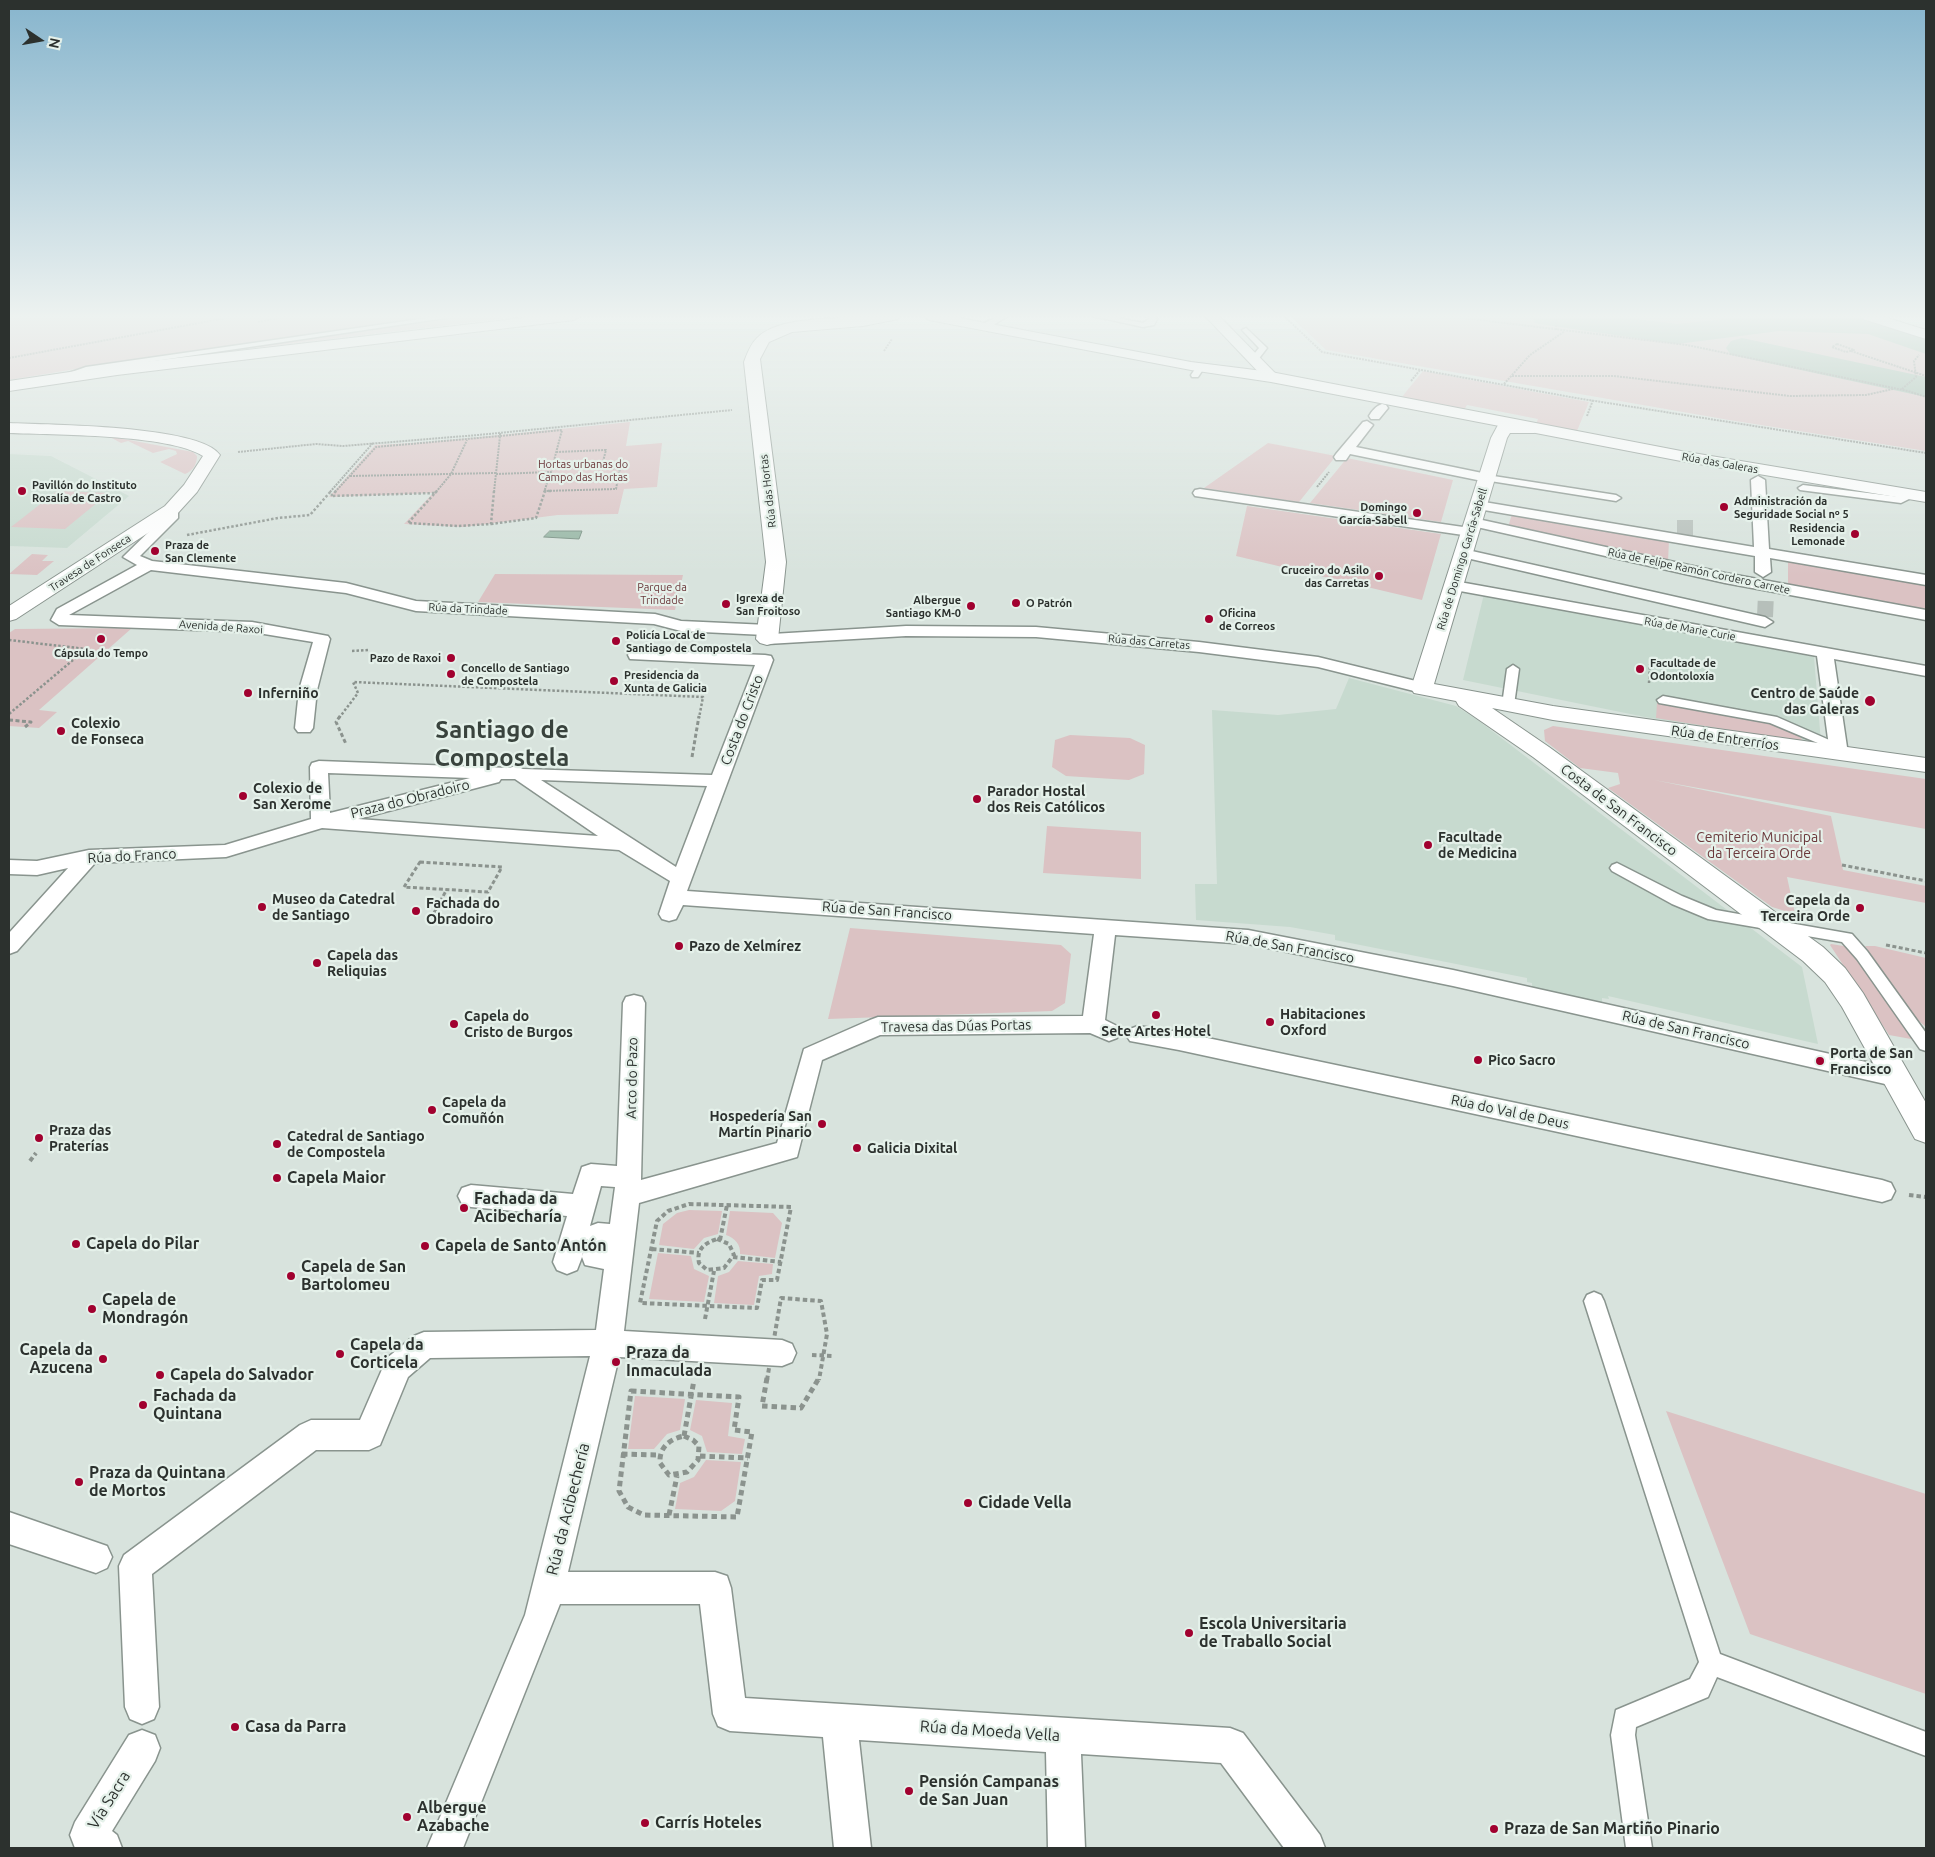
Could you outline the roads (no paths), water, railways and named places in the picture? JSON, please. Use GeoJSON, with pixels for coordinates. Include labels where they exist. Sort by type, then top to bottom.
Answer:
{"type":"FeatureCollection","features":[{"type":"Feature","properties":{"kind":"street","name":"Rúa das Hortas"},"geometry":{"type":"LineString","coordinates":[[757,403],[776,562],[767,634]]}},
{"type":"Feature","properties":{"kind":"street","name":"Rúa das Galeras"},"geometry":{"type":"LineString","coordinates":[[1323,403],[1375,416],[1502,432],[1803,488],[1926,507]]}},
{"type":"Feature","properties":{"kind":"street","name":"Rúa das Galeras"},"geometry":{"type":"LineString","coordinates":[[1406,403],[1681,456],[1926,497]]}},
{"type":"Feature","properties":{"kind":"street"},"geometry":{"type":"LineString","coordinates":[[1375,416],[1345,453],[1486,478]]}},
{"type":"Feature","properties":{"kind":"street","name":"Rúa das Galeras"},"geometry":{"type":"LineString","coordinates":[[1502,432],[1504,428],[1512,427],[1534,428]]}},
{"type":"Feature","properties":{"kind":"street","name":"Travesa de Fonseca"},"geometry":{"type":"LineString","coordinates":[[9,428],[137,435],[201,448],[212,455],[190,488],[171,510],[9,615]]}},
{"type":"Feature","properties":{"kind":"street","name":"Rúa de Domingo García-Sabell"},"geometry":{"type":"LineString","coordinates":[[1422,688],[1486,478],[1502,432]]}},
{"type":"Feature","properties":{"kind":"street"},"geometry":{"type":"LineString","coordinates":[[1758,480],[1761,553],[1765,584]]}},
{"type":"Feature","properties":{"kind":"street"},"geometry":{"type":"LineString","coordinates":[[1200,493],[1301,507],[1474,520]]}},
{"type":"Feature","properties":{"kind":"street"},"geometry":{"type":"LineString","coordinates":[[149,565],[130,557],[171,518],[171,510]]}},
{"type":"Feature","properties":{"kind":"street","name":"Rúa de Felipe Ramón Cordero Carrete"},"geometry":{"type":"LineString","coordinates":[[1474,520],[1684,539],[1926,580]]}},
{"type":"Feature","properties":{"kind":"street","name":"Rúa de Felipe Ramón Cordero Carrete"},"geometry":{"type":"LineString","coordinates":[[1474,520],[1765,584],[1926,615]]}},
{"type":"Feature","properties":{"kind":"street","name":"Rúa de Marie Curie"},"geometry":{"type":"LineString","coordinates":[[1463,553],[1765,619],[1767,643]]}},
{"type":"Feature","properties":{"kind":"street","name":"Rúa da Trindade"},"geometry":{"type":"LineString","coordinates":[[149,565],[346,588],[416,606],[655,620],[681,626],[767,634]]}},
{"type":"Feature","properties":{"kind":"street","name":"Avenida de Raxoi"},"geometry":{"type":"LineString","coordinates":[[149,565],[63,612],[59,620],[252,627],[322,639],[308,690],[304,728]]}},
{"type":"Feature","properties":{"kind":"street","name":"Rúa de Marie Curie"},"geometry":{"type":"LineString","coordinates":[[1454,586],[1926,671]]}},
{"type":"Feature","properties":{"kind":"street","name":"Rúa das Carretas"},"geometry":{"type":"LineString","coordinates":[[767,634],[906,631],[1036,632],[1199,647],[1318,662],[1422,688],[1459,695],[1515,718]]}},
{"type":"Feature","properties":{"kind":"street"},"geometry":{"type":"LineString","coordinates":[[1825,652],[1838,750]]}},
{"type":"Feature","properties":{"kind":"street","name":"Costa do Cristo"},"geometry":{"type":"LineString","coordinates":[[636,655],[765,660],[675,897]]}},
{"type":"Feature","properties":{"kind":"street","name":"Costa de San Francisco"},"geometry":{"type":"LineString","coordinates":[[1459,695],[1515,718],[1730,892],[1813,954],[1835,975],[1852,1001],[1926,1130]]}},
{"type":"Feature","properties":{"kind":"street","name":"Rúa de Entrerríos"},"geometry":{"type":"LineString","coordinates":[[1515,718],[1553,713],[1838,750],[1926,765]]}},
{"type":"Feature","properties":{"kind":"street","name":"Praza do Obradoiro"},"geometry":{"type":"LineString","coordinates":[[321,822],[320,767],[516,772]]}},
{"type":"Feature","properties":{"kind":"street"},"geometry":{"type":"LineString","coordinates":[[516,772],[719,781]]}},
{"type":"Feature","properties":{"kind":"street"},"geometry":{"type":"LineString","coordinates":[[516,772],[624,844],[675,897]]}},
{"type":"Feature","properties":{"kind":"street","name":"Praza do Obradoiro"},"geometry":{"type":"LineString","coordinates":[[226,851],[321,822],[516,772]]}},
{"type":"Feature","properties":{"kind":"street","name":"Praza do Obradoiro"},"geometry":{"type":"LineString","coordinates":[[321,822],[624,844]]}},
{"type":"Feature","properties":{"kind":"street","name":"Rúa do Franco"},"geometry":{"type":"LineString","coordinates":[[9,867],[37,868],[89,857],[226,851]]}},
{"type":"Feature","properties":{"kind":"street"},"geometry":{"type":"LineString","coordinates":[[9,946],[89,857]]}},
{"type":"Feature","properties":{"kind":"street","name":"Rúa de San Francisco"},"geometry":{"type":"LineString","coordinates":[[675,897],[1106,926],[1258,939],[1453,978],[1894,1077]]}},
{"type":"Feature","properties":{"kind":"street","name":"Travesa das Dúas Portas"},"geometry":{"type":"LineString","coordinates":[[613,1213],[788,1150],[812,1055],[878,1026],[1101,1028],[1106,926]]}},
{"type":"Feature","properties":{"kind":"street","name":"Arco do Pazo"},"geometry":{"type":"LineString","coordinates":[[613,1213],[634,1003]]}},
{"type":"Feature","properties":{"kind":"street","name":"Rúa do Val de Deus"},"geometry":{"type":"LineString","coordinates":[[1138,1035],[1179,1041],[1882,1191]]}},
{"type":"Feature","properties":{"kind":"street"},"geometry":{"type":"LineString","coordinates":[[471,1196],[613,1213]]}},
{"type":"Feature","properties":{"kind":"street"},"geometry":{"type":"LineString","coordinates":[[566,1262],[613,1213]]}},
{"type":"Feature","properties":{"kind":"street","name":"Rúa da Acibechería"},"geometry":{"type":"LineString","coordinates":[[445,1848],[541,1615],[549,1588],[608,1343],[613,1213]]}},
{"type":"Feature","properties":{"kind":"street"},"geometry":{"type":"LineString","coordinates":[[142,1707],[135,1566],[311,1435],[369,1435],[397,1368],[424,1345],[608,1343],[782,1353]]}},
{"type":"Feature","properties":{"kind":"street"},"geometry":{"type":"LineString","coordinates":[[9,1528],[96,1556]]}},
{"type":"Feature","properties":{"kind":"street","name":"Rúa da Moeda Vella"},"geometry":{"type":"LineString","coordinates":[[549,1588],[715,1588],[730,1714],[1230,1746],[1306,1848]]}},
{"type":"Feature","properties":{"kind":"street"},"geometry":{"type":"LineString","coordinates":[[839,1721],[852,1848]]}},
{"type":"Feature","properties":{"kind":"street"},"geometry":{"type":"LineString","coordinates":[[1063,1736],[1066,1848]]}},
{"type":"Feature","properties":{"kind":"street","name":"Vía Sacra"},"geometry":{"type":"LineString","coordinates":[[104,1848],[88,1835],[142,1748]]}},
{"type":"Feature","properties":{"kind":"lane"},"geometry":{"type":"LineString","coordinates":[[1486,478],[1616,498]]}},
{"type":"Feature","properties":{"kind":"lane","name":"Rúa das Galeras"},"geometry":{"type":"LineString","coordinates":[[1803,488],[1901,500],[1908,497],[1908,494]]}},
{"type":"Feature","properties":{"kind":"lane"},"geometry":{"type":"LineString","coordinates":[[1514,669],[1515,718]]}},
{"type":"Feature","properties":{"kind":"lane"},"geometry":{"type":"LineString","coordinates":[[1663,700],[1774,720],[1838,750]]}},
{"type":"Feature","properties":{"kind":"lane"},"geometry":{"type":"LineString","coordinates":[[1617,868],[1678,900],[1713,915],[1847,938],[1862,955],[1926,1045]]}},
{"type":"Feature","properties":{"kind":"lane"},"geometry":{"type":"LineString","coordinates":[[1594,1301],[1711,1663],[1699,1688],[1625,1719],[1623,1734],[1639,1848]]}},
{"type":"Feature","properties":{"kind":"lane"},"geometry":{"type":"LineString","coordinates":[[1711,1663],[1926,1744]]}},
{"type":"Feature","properties":{"kind":"tunnel"},"geometry":{"type":"LineString","coordinates":[[1685,520],[1685,538]]}},
{"type":"Feature","properties":{"kind":"tunnel"},"geometry":{"type":"LineString","coordinates":[[1765,617],[1766,594]]}},
{"type":"Feature","properties":{"kind":"place","name":"Pavillón do Instituto Rosalía de Castro"},"geometry":{"type":"Point","coordinates":[22,491]}},
{"type":"Feature","properties":{"kind":"place","name":"Administración da Seguridade Social nº 5"},"geometry":{"type":"Point","coordinates":[1724,507]}},
{"type":"Feature","properties":{"kind":"place","name":"Domingo García-Sabell"},"geometry":{"type":"Point","coordinates":[1417,513]}},
{"type":"Feature","properties":{"kind":"place","name":"Residencia Lemonade"},"geometry":{"type":"Point","coordinates":[1855,534]}},
{"type":"Feature","properties":{"kind":"place","name":"Praza de San Clemente"},"geometry":{"type":"Point","coordinates":[155,551]}},
{"type":"Feature","properties":{"kind":"place","name":"Cruceiro do Asilo das Carretas"},"geometry":{"type":"Point","coordinates":[1379,576]}},
{"type":"Feature","properties":{"kind":"place","name":"O Patrón"},"geometry":{"type":"Point","coordinates":[1016,603]}},
{"type":"Feature","properties":{"kind":"place","name":"Igrexa de San Froitoso"},"geometry":{"type":"Point","coordinates":[726,604]}},
{"type":"Feature","properties":{"kind":"place","name":"Albergue Santiago KM-0"},"geometry":{"type":"Point","coordinates":[971,606]}},
{"type":"Feature","properties":{"kind":"place","name":"Oficina de Correos"},"geometry":{"type":"Point","coordinates":[1209,619]}},
{"type":"Feature","properties":{"kind":"place","name":"Cápsula do Tempo"},"geometry":{"type":"Point","coordinates":[101,639]}},
{"type":"Feature","properties":{"kind":"place","name":"Policía Local de Santiago de Compostela"},"geometry":{"type":"Point","coordinates":[616,641]}},
{"type":"Feature","properties":{"kind":"place","name":"Pazo de Raxoi"},"geometry":{"type":"Point","coordinates":[451,658]}},
{"type":"Feature","properties":{"kind":"place","name":"Facultade de Odontoloxía"},"geometry":{"type":"Point","coordinates":[1640,669]}},
{"type":"Feature","properties":{"kind":"place","name":"Concello de Santiago de Compostela"},"geometry":{"type":"Point","coordinates":[451,674]}},
{"type":"Feature","properties":{"kind":"place","name":"Presidencia da Xunta de Galicia"},"geometry":{"type":"Point","coordinates":[614,681]}},
{"type":"Feature","properties":{"kind":"place","name":"Inferniño"},"geometry":{"type":"Point","coordinates":[248,693]}},
{"type":"Feature","properties":{"kind":"place","name":"Centro de Saúde das Galeras"},"geometry":{"type":"Point","coordinates":[1870,701]}},
{"type":"Feature","properties":{"kind":"place","name":"Colexio de Fonseca"},"geometry":{"type":"Point","coordinates":[61,731]}},
{"type":"Feature","properties":{"kind":"place","name":"Colexio de San Xerome"},"geometry":{"type":"Point","coordinates":[243,796]}},
{"type":"Feature","properties":{"kind":"place","name":"Parador Hostal dos Reis Católicos"},"geometry":{"type":"Point","coordinates":[977,799]}},
{"type":"Feature","properties":{"kind":"place","name":"Facultade de Medicina"},"geometry":{"type":"Point","coordinates":[1428,845]}},
{"type":"Feature","properties":{"kind":"place","name":"Museo da Catedral de Santiago"},"geometry":{"type":"Point","coordinates":[262,907]}},
{"type":"Feature","properties":{"kind":"place","name":"Capela da Terceira Orde"},"geometry":{"type":"Point","coordinates":[1860,908]}},
{"type":"Feature","properties":{"kind":"place","name":"Fachada do Obradoiro"},"geometry":{"type":"Point","coordinates":[416,911]}},
{"type":"Feature","properties":{"kind":"place","name":"Pazo de Xelmírez"},"geometry":{"type":"Point","coordinates":[679,946]}},
{"type":"Feature","properties":{"kind":"place","name":"Capela das Reliquias"},"geometry":{"type":"Point","coordinates":[317,963]}},
{"type":"Feature","properties":{"kind":"place","name":"Sete Artes Hotel"},"geometry":{"type":"Point","coordinates":[1156,1015]}},
{"type":"Feature","properties":{"kind":"place","name":"Habitaciones Oxford"},"geometry":{"type":"Point","coordinates":[1270,1022]}},
{"type":"Feature","properties":{"kind":"place","name":"Capela do Cristo de Burgos"},"geometry":{"type":"Point","coordinates":[454,1024]}},
{"type":"Feature","properties":{"kind":"place","name":"Pico Sacro"},"geometry":{"type":"Point","coordinates":[1478,1060]}},
{"type":"Feature","properties":{"kind":"place","name":"Porta de San Francisco"},"geometry":{"type":"Point","coordinates":[1820,1061]}},
{"type":"Feature","properties":{"kind":"place","name":"Capela da Comuñón"},"geometry":{"type":"Point","coordinates":[432,1110]}},
{"type":"Feature","properties":{"kind":"place","name":"Hospedería San Martín Pinario"},"geometry":{"type":"Point","coordinates":[822,1124]}},
{"type":"Feature","properties":{"kind":"place","name":"Praza das Praterías"},"geometry":{"type":"Point","coordinates":[39,1138]}},
{"type":"Feature","properties":{"kind":"place","name":"Catedral de Santiago de Compostela"},"geometry":{"type":"Point","coordinates":[277,1144]}},
{"type":"Feature","properties":{"kind":"place","name":"Galicia Dixital"},"geometry":{"type":"Point","coordinates":[857,1148]}},
{"type":"Feature","properties":{"kind":"place","name":"Capela Maior"},"geometry":{"type":"Point","coordinates":[277,1178]}},
{"type":"Feature","properties":{"kind":"place","name":"Fachada da Acibecharía"},"geometry":{"type":"Point","coordinates":[464,1208]}},
{"type":"Feature","properties":{"kind":"place","name":"Capela do Pilar"},"geometry":{"type":"Point","coordinates":[76,1244]}},
{"type":"Feature","properties":{"kind":"place","name":"Capela de Santo Antón"},"geometry":{"type":"Point","coordinates":[425,1246]}},
{"type":"Feature","properties":{"kind":"place","name":"Capela de San Bartolomeu"},"geometry":{"type":"Point","coordinates":[291,1276]}},
{"type":"Feature","properties":{"kind":"place","name":"Capela de Mondragón"},"geometry":{"type":"Point","coordinates":[92,1309]}},
{"type":"Feature","properties":{"kind":"place","name":"Capela da Corticela"},"geometry":{"type":"Point","coordinates":[340,1354]}},
{"type":"Feature","properties":{"kind":"place","name":"Capela da Azucena"},"geometry":{"type":"Point","coordinates":[103,1359]}},
{"type":"Feature","properties":{"kind":"place","name":"Praza da Inmaculada"},"geometry":{"type":"Point","coordinates":[616,1362]}},
{"type":"Feature","properties":{"kind":"place","name":"Capela do Salvador"},"geometry":{"type":"Point","coordinates":[160,1375]}},
{"type":"Feature","properties":{"kind":"place","name":"Fachada da Quintana"},"geometry":{"type":"Point","coordinates":[143,1405]}},
{"type":"Feature","properties":{"kind":"place","name":"Praza da Quintana de Mortos"},"geometry":{"type":"Point","coordinates":[79,1482]}},
{"type":"Feature","properties":{"kind":"place","name":"Cidade Vella"},"geometry":{"type":"Point","coordinates":[968,1503]}},
{"type":"Feature","properties":{"kind":"place","name":"Escola Universitaria de Traballo Social"},"geometry":{"type":"Point","coordinates":[1189,1633]}},
{"type":"Feature","properties":{"kind":"place","name":"Casa da Parra"},"geometry":{"type":"Point","coordinates":[235,1727]}},
{"type":"Feature","properties":{"kind":"place","name":"Pensión Campanas de San Juan"},"geometry":{"type":"Point","coordinates":[909,1791]}},
{"type":"Feature","properties":{"kind":"place","name":"Albergue Azabache"},"geometry":{"type":"Point","coordinates":[407,1817]}},
{"type":"Feature","properties":{"kind":"place","name":"Carrís Hoteles"},"geometry":{"type":"Point","coordinates":[645,1823]}},
{"type":"Feature","properties":{"kind":"place","name":"Praza de San Martiño Pinario"},"geometry":{"type":"Point","coordinates":[1494,1829]}},
{"type":"Feature","properties":{"kind":"district","name":"Santiago de Compostela"},"geometry":{"type":"Point","coordinates":[502,744]}},
{"type":"Feature","properties":{"kind":"park label","name":"Hortas urbanas do Campo das Hortas"},"geometry":{"type":"Point","coordinates":[583,470]}},
{"type":"Feature","properties":{"kind":"park label","name":"Parque da Trindade"},"geometry":{"type":"Point","coordinates":[662,593]}},
{"type":"Feature","properties":{"kind":"park label","name":"Cemiterio Municipal da Terceira Orde"},"geometry":{"type":"Point","coordinates":[1759,846]}}]}
